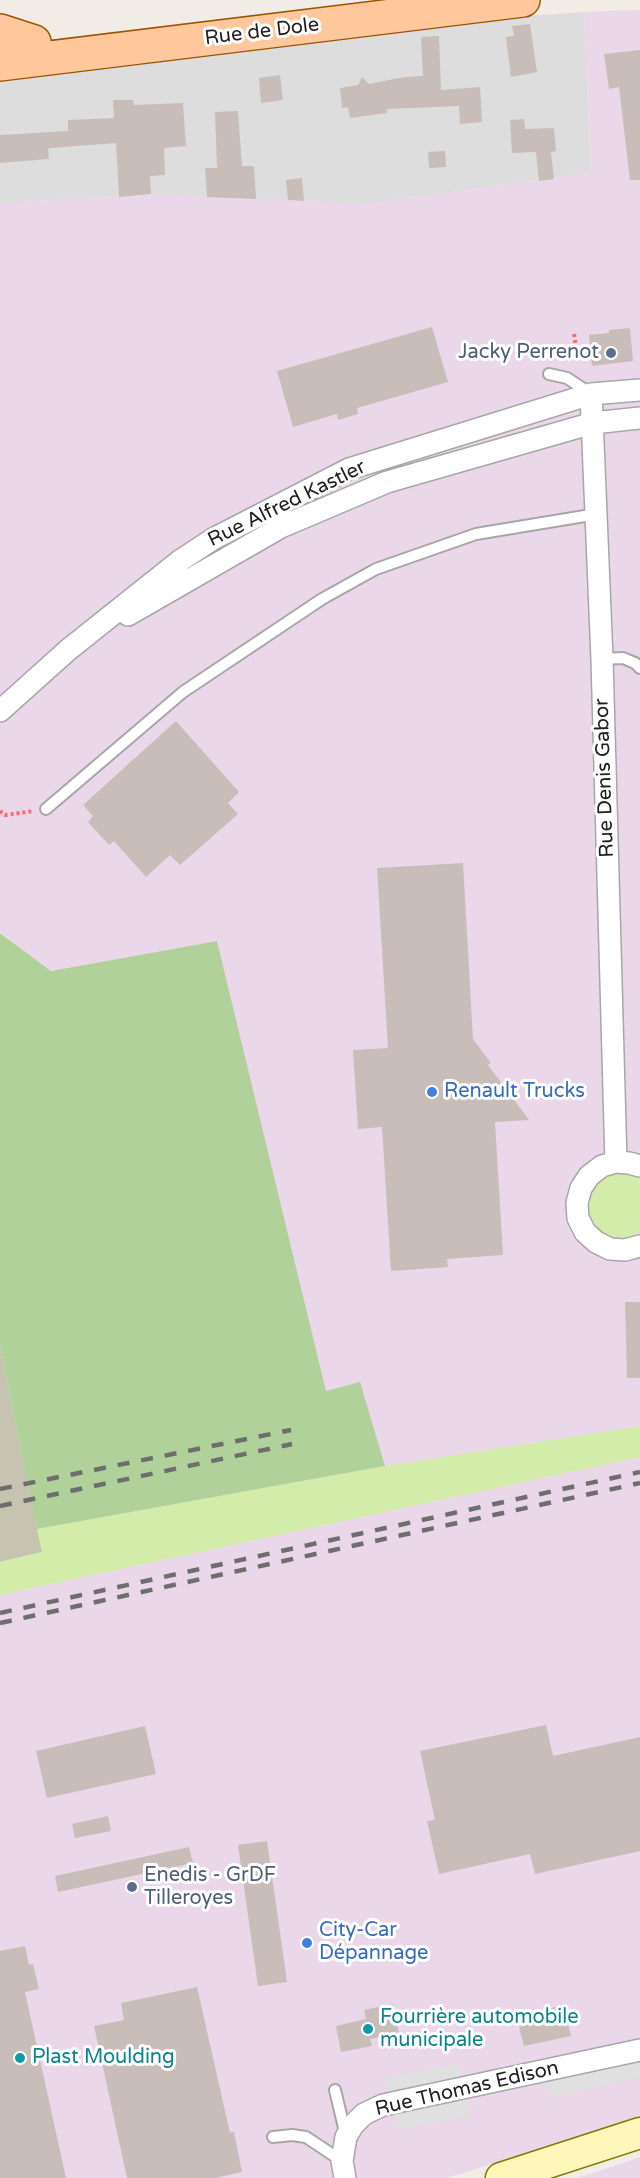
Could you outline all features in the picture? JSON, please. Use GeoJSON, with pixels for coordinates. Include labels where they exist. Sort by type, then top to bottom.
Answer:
{"type":"FeatureCollection","features":[{"type":"Feature","properties":{"kind":"main road","name":"Rue de Dole"},"geometry":{"type":"LineString","coordinates":[[0,46],[371,0]]}},
{"type":"Feature","properties":{"kind":"main road","name":"Rue de Dole"},"geometry":{"type":"LineString","coordinates":[[0,64],[523,0]]}},
{"type":"Feature","properties":{"kind":"main road"},"geometry":{"type":"LineString","coordinates":[[0,32],[34,42]]}},
{"type":"Feature","properties":{"kind":"street","name":"Rue Alfred Kastler"},"geometry":{"type":"LineString","coordinates":[[0,711],[68,650],[181,560],[213,539],[349,469],[591,394],[640,390]]}},
{"type":"Feature","properties":{"kind":"street","name":"Rue Denis Gabor"},"geometry":{"type":"LineString","coordinates":[[591,394],[602,659],[616,1162]]}},
{"type":"Feature","properties":{"kind":"street","name":"Rue Alfred Kastler"},"geometry":{"type":"LineString","coordinates":[[68,650],[281,527],[387,482],[593,423],[640,418]]}},
{"type":"Feature","properties":{"kind":"street"},"geometry":{"type":"LineString","coordinates":[[640,1166],[616,1162],[602,1166],[589,1176],[581,1188],[577,1203],[578,1218],[585,1232],[596,1242],[609,1249],[625,1250],[640,1246]]}},
{"type":"Feature","properties":{"kind":"street","name":"Rue Thomas Edison"},"geometry":{"type":"LineString","coordinates":[[344,2169],[346,2137],[352,2126],[364,2114],[383,2105],[640,2050]]}},
{"type":"Feature","properties":{"kind":"street"},"geometry":{"type":"LineString","coordinates":[[501,2178],[640,2133]]}},
{"type":"Feature","properties":{"kind":"lane"},"geometry":{"type":"LineString","coordinates":[[549,374],[567,378],[591,394]]}},
{"type":"Feature","properties":{"kind":"lane"},"geometry":{"type":"LineString","coordinates":[[46,809],[183,693],[322,598],[376,569],[476,534],[597,514]]}},
{"type":"Feature","properties":{"kind":"lane"},"geometry":{"type":"LineString","coordinates":[[602,659],[623,658],[640,668]]}},
{"type":"Feature","properties":{"kind":"lane"},"geometry":{"type":"LineString","coordinates":[[335,2090],[346,2137]]}},
{"type":"Feature","properties":{"kind":"lane"},"geometry":{"type":"LineString","coordinates":[[273,2137],[292,2135],[306,2137],[344,2169]]}},
{"type":"Feature","properties":{"kind":"path"},"geometry":{"type":"LineString","coordinates":[[573,334],[576,347]]}},
{"type":"Feature","properties":{"kind":"path"},"geometry":{"type":"LineString","coordinates":[[0,811],[4,815],[46,809]]}},
{"type":"Feature","properties":{"kind":"shaded area"},"geometry":{"type":"Polygon","coordinates":[[[640,10],[640,1426],[385,1466],[360,1383],[326,1391],[217,941],[51,971],[0,932],[0,203],[159,194],[364,204],[591,173],[584,12],[640,10]]]}},
{"type":"Feature","properties":{"kind":"shaded area"},"geometry":{"type":"Polygon","coordinates":[[[584,12],[591,173],[364,204],[159,194],[0,203],[0,82],[527,16],[584,12]]]}},
{"type":"Feature","properties":{"kind":"shaded area"},"geometry":{"type":"Polygon","coordinates":[[[0,1345],[42,1552],[0,1562],[0,1345]]]}},
{"type":"Feature","properties":{"kind":"shaded area"},"geometry":{"type":"Polygon","coordinates":[[[640,1457],[640,2118],[447,2178],[0,2178],[0,1595],[640,1457]]]}},
{"type":"Feature","properties":{"kind":"shaded area"},"geometry":{"type":"Polygon","coordinates":[[[640,2060],[640,2077],[551,2098],[548,2081],[640,2060]]]}},
{"type":"Feature","properties":{"kind":"shaded area"},"geometry":{"type":"Polygon","coordinates":[[[459,2063],[470,2116],[398,2130],[387,2078],[459,2063]]]}},
{"type":"Feature","properties":{"kind":"shaded area"},"geometry":{"type":"Polygon","coordinates":[[[640,2157],[640,2178],[578,2178],[635,2159],[640,2157]]]}},
{"type":"Feature","properties":{"kind":"green space"},"geometry":{"type":"Polygon","coordinates":[[[0,933],[51,971],[217,941],[326,1391],[360,1382],[385,1466],[37,1529],[0,1345],[0,933]]]}},
{"type":"Feature","properties":{"kind":"green space"},"geometry":{"type":"Polygon","coordinates":[[[625,1173],[640,1179],[640,1231],[629,1237],[608,1236],[592,1222],[588,1212],[587,1202],[590,1191],[604,1176],[625,1173]]]}},
{"type":"Feature","properties":{"kind":"green space"},"geometry":{"type":"Polygon","coordinates":[[[640,1426],[640,1457],[0,1595],[0,1562],[42,1552],[37,1529],[385,1466],[640,1426]]]}},
{"type":"Feature","properties":{"kind":"building"},"geometry":{"type":"Polygon","coordinates":[[[530,24],[537,72],[511,77],[506,37],[514,36],[512,26],[530,24]]]}},
{"type":"Feature","properties":{"kind":"building"},"geometry":{"type":"Polygon","coordinates":[[[439,36],[441,90],[480,87],[482,122],[460,124],[459,106],[387,109],[387,113],[350,118],[348,107],[342,108],[340,88],[358,85],[362,77],[369,84],[423,76],[421,37],[439,36]]]}},
{"type":"Feature","properties":{"kind":"building"},"geometry":{"type":"Polygon","coordinates":[[[640,50],[640,180],[630,180],[619,87],[609,89],[604,54],[640,50]]]}},
{"type":"Feature","properties":{"kind":"building"},"geometry":{"type":"Polygon","coordinates":[[[280,75],[283,100],[261,103],[259,78],[280,75]]]}},
{"type":"Feature","properties":{"kind":"building"},"geometry":{"type":"Polygon","coordinates":[[[113,100],[133,100],[134,105],[183,103],[186,146],[164,148],[165,175],[150,176],[151,194],[119,197],[116,143],[51,148],[48,149],[49,159],[0,163],[0,135],[68,131],[68,120],[114,118],[113,100]]]}},
{"type":"Feature","properties":{"kind":"building"},"geometry":{"type":"Polygon","coordinates":[[[238,111],[242,166],[254,166],[256,199],[207,197],[205,168],[217,168],[215,112],[238,111]]]}},
{"type":"Feature","properties":{"kind":"building"},"geometry":{"type":"Polygon","coordinates":[[[524,119],[525,129],[554,128],[556,151],[551,152],[554,179],[539,181],[536,152],[512,153],[510,120],[524,119]]]}},
{"type":"Feature","properties":{"kind":"building"},"geometry":{"type":"Polygon","coordinates":[[[445,151],[446,167],[429,168],[428,152],[445,151]]]}},
{"type":"Feature","properties":{"kind":"building"},"geometry":{"type":"Polygon","coordinates":[[[302,178],[304,201],[288,200],[286,180],[302,178]]]}},
{"type":"Feature","properties":{"kind":"building"},"geometry":{"type":"Polygon","coordinates":[[[432,327],[448,382],[357,408],[358,414],[338,420],[337,414],[293,427],[277,371],[432,327]]]}},
{"type":"Feature","properties":{"kind":"building","name":"Jacky Perrenot"},"geometry":{"type":"Polygon","coordinates":[[[630,328],[633,361],[592,366],[589,335],[630,328]]]}},
{"type":"Feature","properties":{"kind":"building"},"geometry":{"type":"Polygon","coordinates":[[[176,721],[239,792],[228,803],[238,814],[180,865],[170,855],[146,877],[114,841],[109,845],[88,822],[93,816],[83,805],[176,721]]]}},
{"type":"Feature","properties":{"kind":"building","name":"Renault Trucks"},"geometry":{"type":"Polygon","coordinates":[[[463,863],[473,1039],[491,1063],[488,1065],[529,1120],[495,1122],[503,1255],[447,1259],[448,1267],[391,1271],[382,1127],[358,1129],[353,1050],[388,1048],[377,868],[463,863]]]}},
{"type":"Feature","properties":{"kind":"building"},"geometry":{"type":"Polygon","coordinates":[[[625,1302],[640,1302],[640,1378],[627,1378],[625,1302]]]}},
{"type":"Feature","properties":{"kind":"building"},"geometry":{"type":"Polygon","coordinates":[[[546,1725],[553,1756],[640,1737],[640,1851],[535,1874],[530,1854],[439,1874],[427,1821],[435,1820],[420,1751],[546,1725]]]}},
{"type":"Feature","properties":{"kind":"building"},"geometry":{"type":"Polygon","coordinates":[[[145,1726],[156,1774],[47,1798],[36,1751],[145,1726]]]}},
{"type":"Feature","properties":{"kind":"building"},"geometry":{"type":"Polygon","coordinates":[[[108,1816],[111,1831],[75,1838],[72,1824],[108,1816]]]}},
{"type":"Feature","properties":{"kind":"building"},"geometry":{"type":"Polygon","coordinates":[[[267,1841],[287,1982],[258,1986],[238,1845],[267,1841]]]}},
{"type":"Feature","properties":{"kind":"building"},"geometry":{"type":"Polygon","coordinates":[[[189,1847],[193,1863],[58,1892],[55,1876],[189,1847]]]}},
{"type":"Feature","properties":{"kind":"building","name":"Plast Moulding"},"geometry":{"type":"Polygon","coordinates":[[[25,1946],[29,1965],[33,1964],[39,1989],[25,1992],[66,2178],[0,2178],[0,1951],[25,1946]]]}},
{"type":"Feature","properties":{"kind":"building"},"geometry":{"type":"Polygon","coordinates":[[[197,1987],[230,2133],[234,2132],[242,2172],[216,2178],[127,2178],[94,2026],[124,2020],[121,2003],[197,1987]]]}},
{"type":"Feature","properties":{"kind":"building","name":"Fourrière automobile municipale"},"geometry":{"type":"Polygon","coordinates":[[[393,2004],[399,2033],[370,2039],[372,2046],[341,2052],[336,2026],[366,2019],[364,2010],[393,2004]]]}},
{"type":"Feature","properties":{"kind":"building"},"geometry":{"type":"Polygon","coordinates":[[[563,2005],[571,2036],[524,2046],[519,2027],[533,2023],[531,2013],[563,2005]]]}},
{"type":"Feature","properties":{"kind":"railway"},"geometry":{"type":"LineString","coordinates":[[0,1489],[291,1430]]}},
{"type":"Feature","properties":{"kind":"railway"},"geometry":{"type":"LineString","coordinates":[[0,1506],[292,1444]]}},
{"type":"Feature","properties":{"kind":"railway"},"geometry":{"type":"LineString","coordinates":[[0,1613],[640,1472]]}},
{"type":"Feature","properties":{"kind":"railway"},"geometry":{"type":"LineString","coordinates":[[0,1623],[640,1483]]}},
{"type":"Feature","properties":{"kind":"place","name":"Jacky Perrenot"},"geometry":{"type":"Point","coordinates":[611,353]}},
{"type":"Feature","properties":{"kind":"place","name":"Renault Trucks"},"geometry":{"type":"Point","coordinates":[432,1092]}},
{"type":"Feature","properties":{"kind":"place","name":"Enedis - GrDF Tilleroyes"},"geometry":{"type":"Point","coordinates":[132,1887]}},
{"type":"Feature","properties":{"kind":"place","name":"City-Car Dépannage"},"geometry":{"type":"Point","coordinates":[307,1943]}},
{"type":"Feature","properties":{"kind":"place","name":"Fourrière automobile municipale"},"geometry":{"type":"Point","coordinates":[368,2029]}},
{"type":"Feature","properties":{"kind":"place","name":"Plast Moulding"},"geometry":{"type":"Point","coordinates":[20,2058]}}]}
